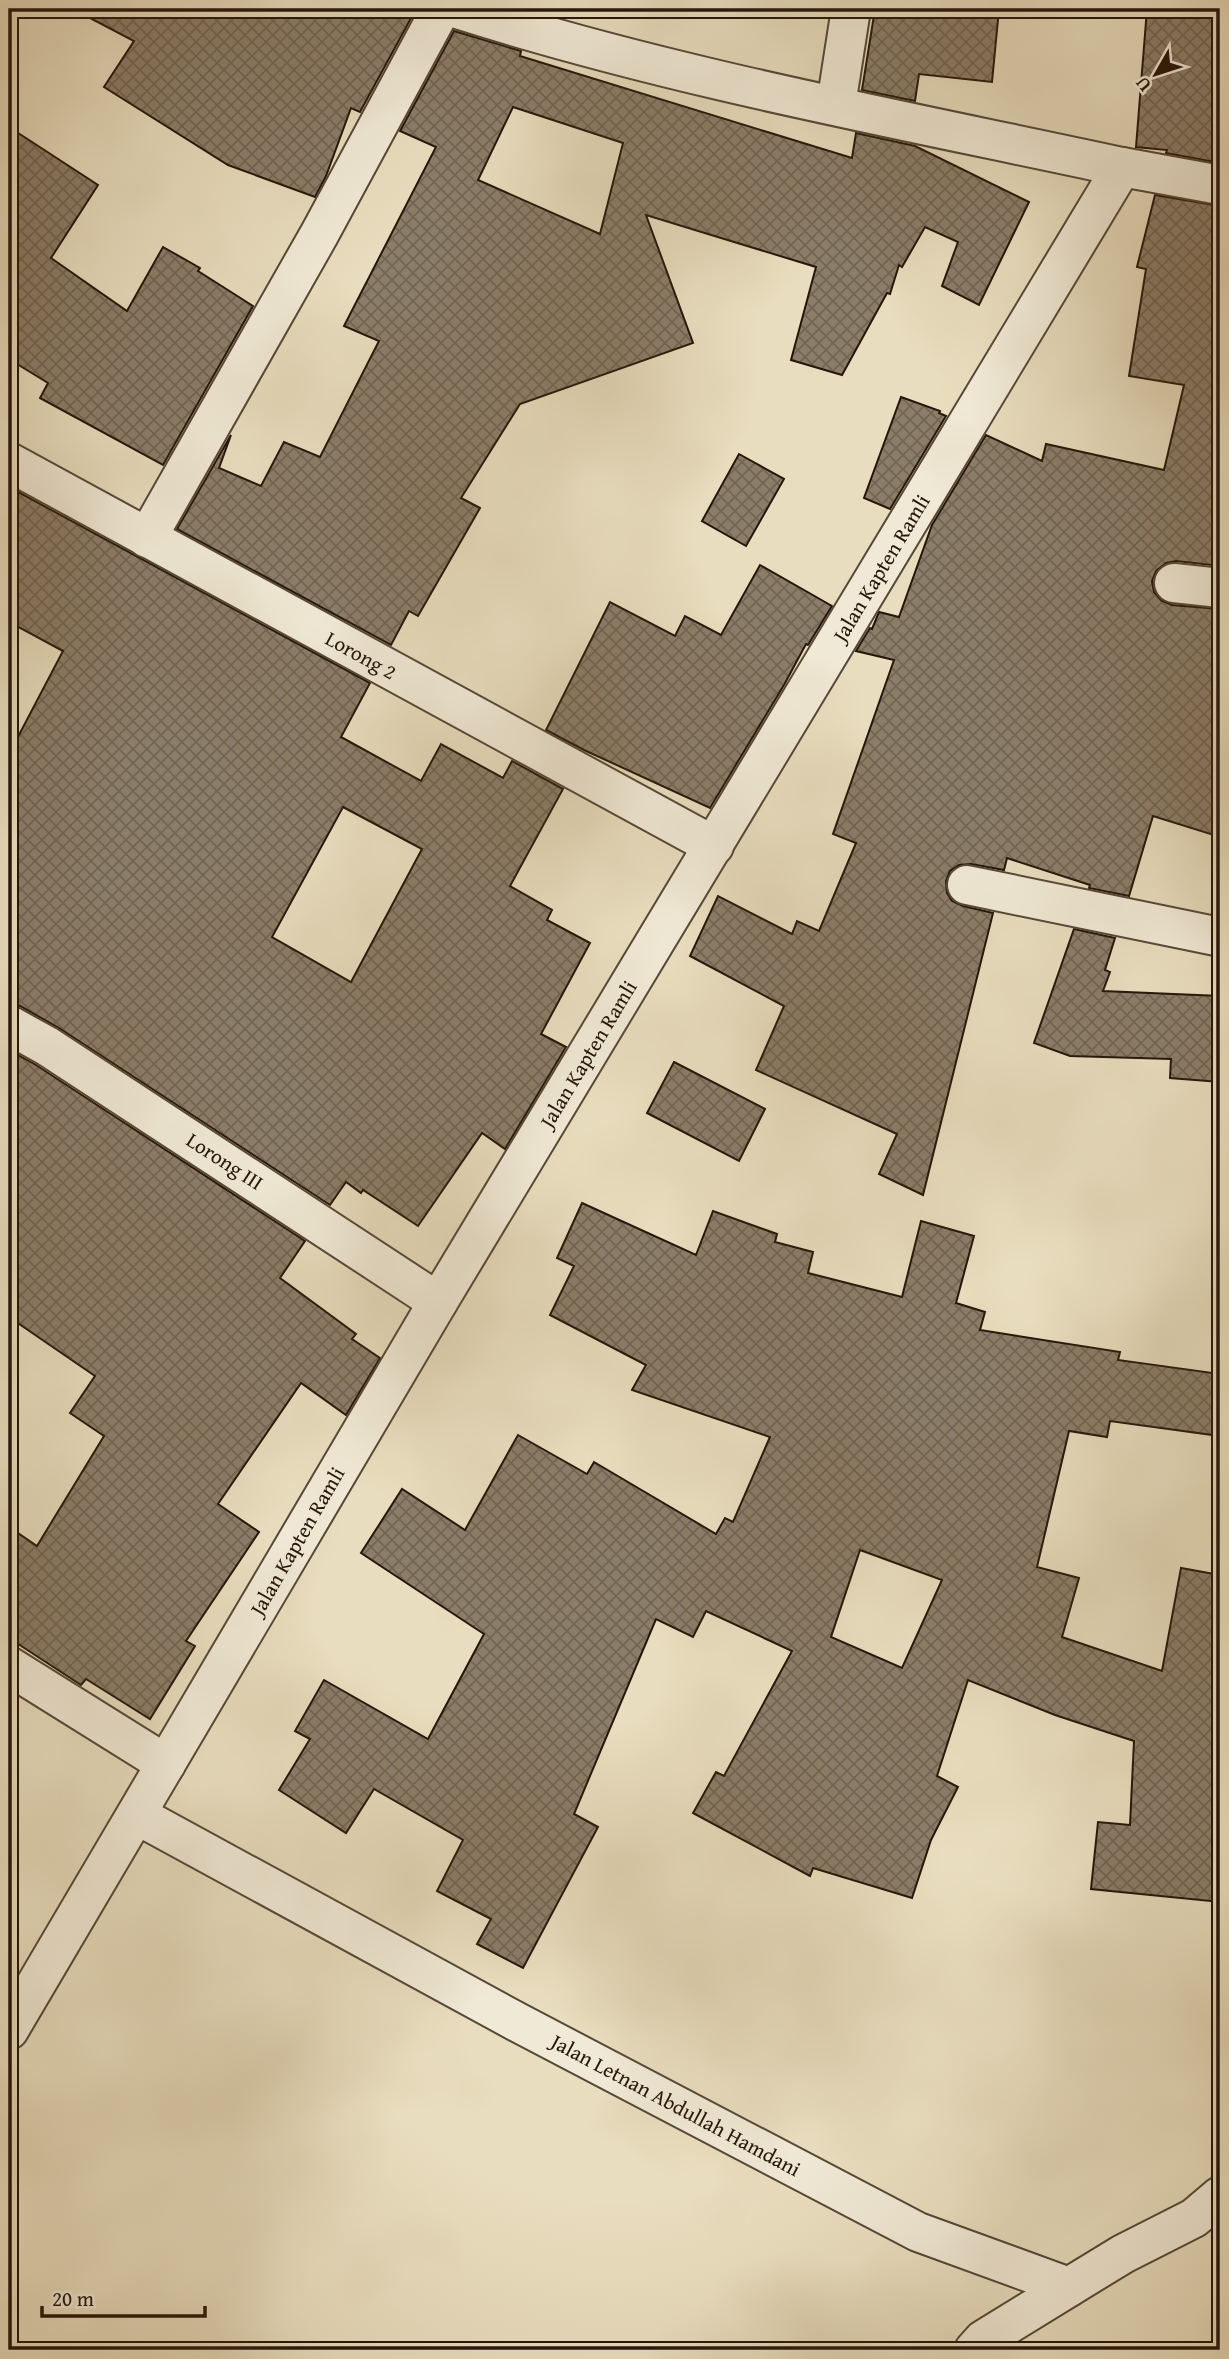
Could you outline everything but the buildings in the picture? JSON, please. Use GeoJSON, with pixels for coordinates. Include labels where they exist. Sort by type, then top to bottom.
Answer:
{"type":"FeatureCollection","features":[{"type":"Feature","properties":{"kind":"street"},"geometry":{"type":"LineString","coordinates":[[147,538],[320,233],[441,9]]}},
{"type":"Feature","properties":{"kind":"street"},"geometry":{"type":"LineString","coordinates":[[457,9],[644,62],[1122,167],[1220,185]]}},
{"type":"Feature","properties":{"kind":"street"},"geometry":{"type":"LineString","coordinates":[[836,105],[851,9]]}},
{"type":"Feature","properties":{"kind":"street","name":"Jalan Kapten Ramli"},"geometry":{"type":"LineString","coordinates":[[9,2030],[438,1302],[1122,167]]}},
{"type":"Feature","properties":{"kind":"street","name":"Lorong 2"},"geometry":{"type":"LineString","coordinates":[[9,462],[714,846]]}},
{"type":"Feature","properties":{"kind":"street"},"geometry":{"type":"LineString","coordinates":[[1174,583],[1220,588]]}},
{"type":"Feature","properties":{"kind":"street"},"geometry":{"type":"LineString","coordinates":[[967,885],[1220,937]]}},
{"type":"Feature","properties":{"kind":"street","name":"Lorong III"},"geometry":{"type":"LineString","coordinates":[[9,1025],[82,1069],[438,1302]]}},
{"type":"Feature","properties":{"kind":"street"},"geometry":{"type":"LineString","coordinates":[[9,1666],[166,1764]]}},
{"type":"Feature","properties":{"kind":"street","name":"Jalan Letnan Abdullah Hamdani"},"geometry":{"type":"LineString","coordinates":[[136,1815],[517,2022],[918,2232],[1069,2287]]}},
{"type":"Feature","properties":{"kind":"street"},"geometry":{"type":"LineString","coordinates":[[974,2350],[983,2340],[1123,2254],[1194,2218],[1220,2196]]}}]}
